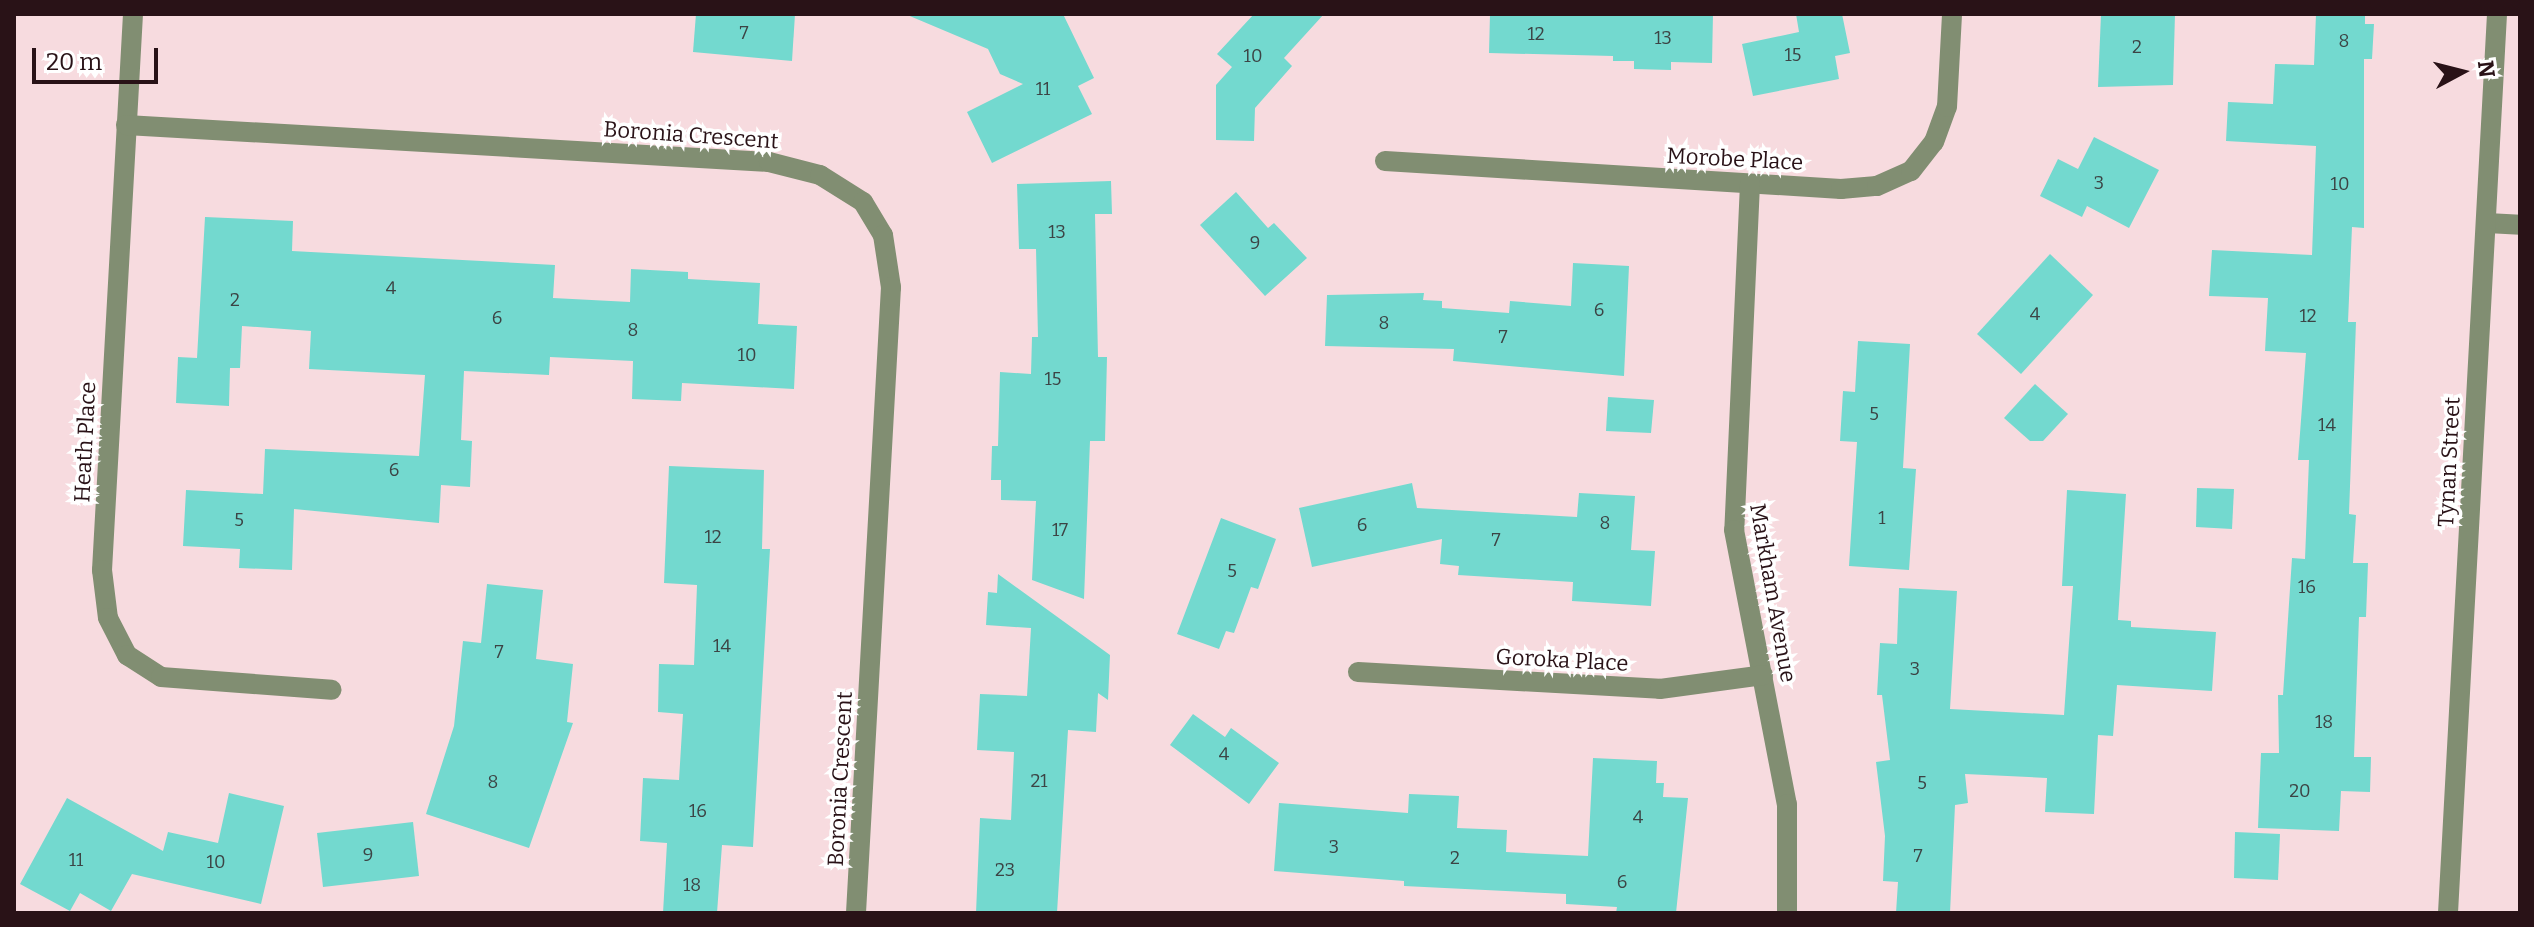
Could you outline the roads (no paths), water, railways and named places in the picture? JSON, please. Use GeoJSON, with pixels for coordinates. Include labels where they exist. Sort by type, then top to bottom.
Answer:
{"type":"FeatureCollection","features":[{"type":"Feature","properties":{"kind":"street","name":"Heath Place"},"geometry":{"type":"LineString","coordinates":[[133,14],[102,570],[108,618],[127,655],[161,677],[332,690]]}},
{"type":"Feature","properties":{"kind":"street","name":"Morobe Place"},"geometry":{"type":"LineString","coordinates":[[1385,161],[1841,189],[1877,186],[1911,171],[1934,142],[1947,107],[1952,14]]}},
{"type":"Feature","properties":{"kind":"street","name":"Tynan Street"},"geometry":{"type":"LineString","coordinates":[[2448,913],[2497,14]]}},
{"type":"Feature","properties":{"kind":"street","name":"Boronia Crescent"},"geometry":{"type":"LineString","coordinates":[[126,125],[769,162],[820,175],[863,202],[883,235],[891,287],[856,913]]}},
{"type":"Feature","properties":{"kind":"street","name":"Markham Avenue"},"geometry":{"type":"LineString","coordinates":[[1750,184],[1732,489],[1734,530],[1787,804],[1787,913]]}},
{"type":"Feature","properties":{"kind":"street"},"geometry":{"type":"LineString","coordinates":[[2487,223],[2520,225]]}},
{"type":"Feature","properties":{"kind":"street","name":"Goroka Place"},"geometry":{"type":"LineString","coordinates":[[1358,672],[1660,689],[1763,675]]}}]}
